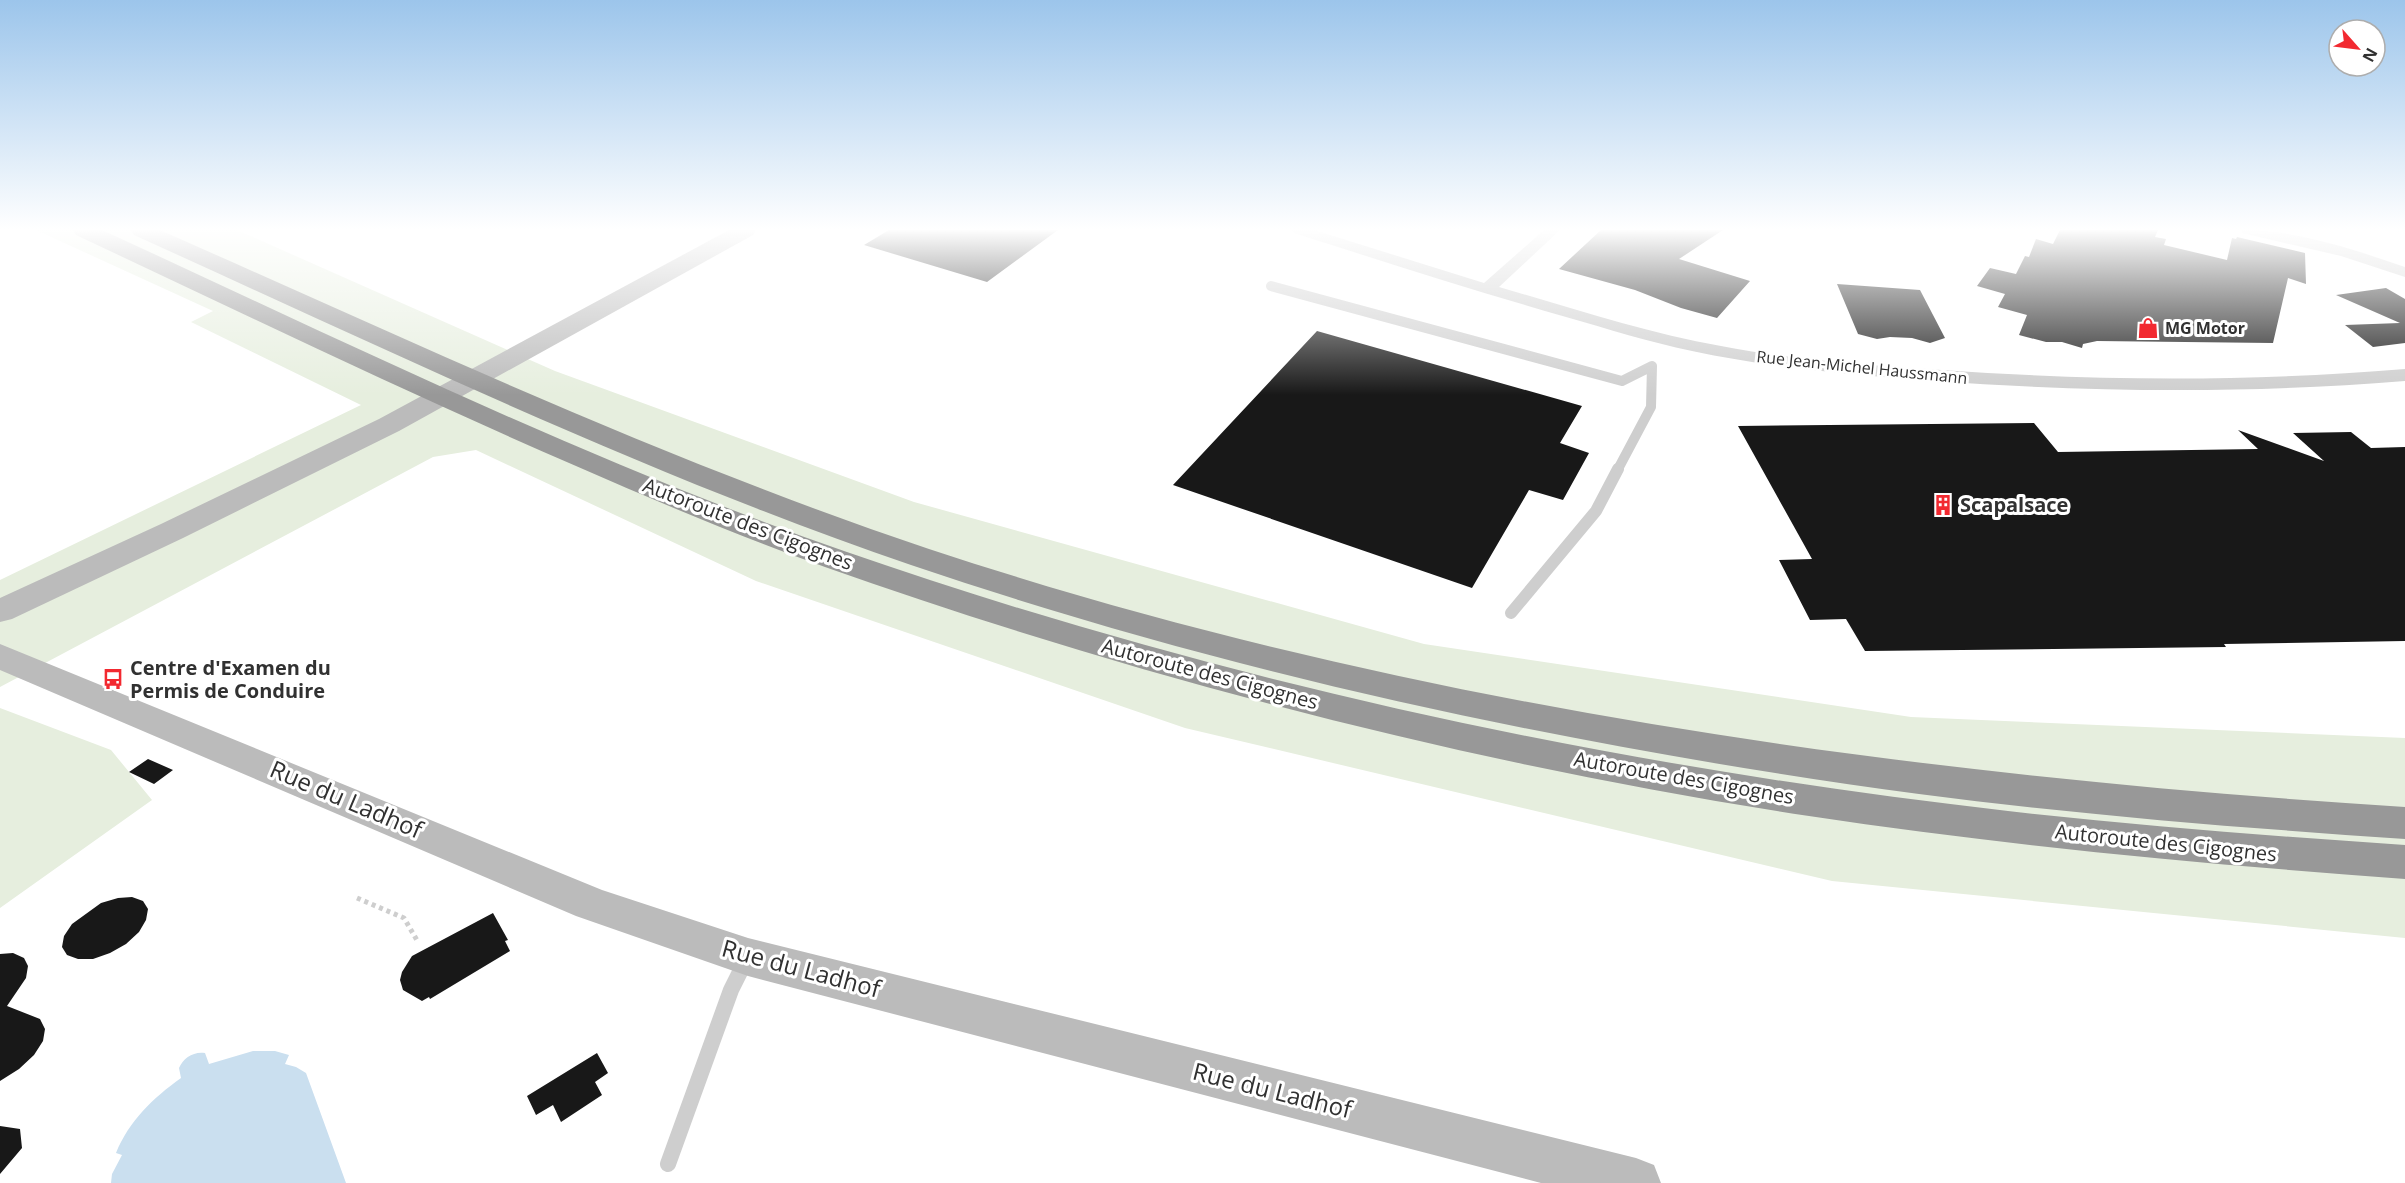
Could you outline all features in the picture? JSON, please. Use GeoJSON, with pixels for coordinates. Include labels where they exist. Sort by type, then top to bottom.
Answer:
{"type":"FeatureCollection","features":[{"type":"Feature","properties":{"kind":"highway","name":"Autoroute des Cigognes"},"geometry":{"type":"LineString","coordinates":[[203,285],[485,416],[720,516],[962,604],[1222,679],[1399,722],[1537,752],[1707,784],[1889,812],[2069,834],[2286,855],[2405,862]]}},
{"type":"Feature","properties":{"kind":"highway","name":"Autoroute des Cigognes"},"geometry":{"type":"LineString","coordinates":[[265,285],[517,398],[751,495],[854,534],[988,578],[1238,650],[1542,718],[1875,773],[2053,795],[2223,811],[2405,823]]}},
{"type":"Feature","properties":{"kind":"main road"},"geometry":{"type":"LineString","coordinates":[[0,611],[172,531],[389,424],[644,285]]}},
{"type":"Feature","properties":{"kind":"main road","name":"Rue du Ladhof"},"geometry":{"type":"LineString","coordinates":[[0,656],[591,904],[748,957],[1636,1183]]}},
{"type":"Feature","properties":{"kind":"street","name":"Rue Jean-Michel Haussmann"},"geometry":{"type":"LineString","coordinates":[[1474,285],[1681,344],[1812,365],[1992,380],[2201,386],[2352,380],[2405,375]]}},
{"type":"Feature","properties":{"kind":"street"},"geometry":{"type":"LineString","coordinates":[[1486,289],[1490,285]]}},
{"type":"Feature","properties":{"kind":"lane"},"geometry":{"type":"LineString","coordinates":[[1271,286],[1622,381],[1652,366],[1651,407],[1596,511],[1512,613]]}},
{"type":"Feature","properties":{"kind":"lane"},"geometry":{"type":"LineString","coordinates":[[668,1164],[731,990],[748,957]]}},
{"type":"Feature","properties":{"kind":"path"},"geometry":{"type":"LineString","coordinates":[[357,898],[404,918],[418,942]]}},
{"type":"Feature","properties":{"kind":"green space"},"geometry":{"type":"Polygon","coordinates":[[[157,285],[362,285],[555,371],[914,502],[1424,644],[1911,717],[2405,738],[2405,938],[1832,881],[1185,728],[756,581],[476,450],[433,457],[0,687],[0,580],[361,405],[191,322],[213,311],[157,285]]]}},
{"type":"Feature","properties":{"kind":"green space"},"geometry":{"type":"Polygon","coordinates":[[[0,708],[111,750],[152,800],[0,908],[0,708]]]}},
{"type":"Feature","properties":{"kind":"water"},"geometry":{"type":"Polygon","coordinates":[[[253,1051],[275,1051],[289,1055],[285,1064],[306,1073],[346,1183],[111,1183],[112,1174],[122,1155],[116,1153],[121,1141],[135,1120],[152,1102],[181,1078],[179,1068],[186,1058],[193,1054],[205,1053],[209,1064],[253,1051]]]}},
{"type":"Feature","properties":{"kind":"building"},"geometry":{"type":"Polygon","coordinates":[[[1618,285],[1746,285],[1717,318],[1681,308],[1618,285]]]}},
{"type":"Feature","properties":{"kind":"building"},"geometry":{"type":"Polygon","coordinates":[[[1838,285],[1920,290],[1945,338],[1930,343],[1912,338],[1877,339],[1858,334],[1838,285]]]}},
{"type":"Feature","properties":{"kind":"building"},"geometry":{"type":"Polygon","coordinates":[[[2286,285],[2273,343],[2097,341],[2083,344],[2082,348],[2062,342],[2046,342],[2019,335],[2027,315],[1998,307],[2005,294],[1977,286],[2286,285]]]}},
{"type":"Feature","properties":{"kind":"building"},"geometry":{"type":"Polygon","coordinates":[[[2386,288],[2405,299],[2405,343],[2373,347],[2345,325],[2400,323],[2336,295],[2386,288]]]}},
{"type":"Feature","properties":{"kind":"building"},"geometry":{"type":"Polygon","coordinates":[[[1317,331],[1582,406],[1560,443],[1589,453],[1563,500],[1529,490],[1472,588],[1173,485],[1317,331]]]}},
{"type":"Feature","properties":{"kind":"building"},"geometry":{"type":"Polygon","coordinates":[[[2034,423],[2058,452],[2258,449],[2238,430],[2324,461],[2293,433],[2351,432],[2371,448],[2405,447],[2405,641],[2224,644],[2226,647],[1865,651],[1846,619],[1810,620],[1779,560],[1812,559],[1738,426],[2034,423]]]}},
{"type":"Feature","properties":{"kind":"building"},"geometry":{"type":"Polygon","coordinates":[[[148,759],[173,770],[154,784],[129,772],[148,759]]]}},
{"type":"Feature","properties":{"kind":"building"},"geometry":{"type":"Polygon","coordinates":[[[132,897],[143,901],[148,909],[146,920],[139,932],[126,944],[93,959],[78,959],[67,955],[62,947],[64,936],[72,924],[101,903],[132,897]]]}},
{"type":"Feature","properties":{"kind":"building"},"geometry":{"type":"Polygon","coordinates":[[[493,913],[508,940],[505,941],[510,951],[430,999],[429,997],[422,1001],[403,990],[400,980],[402,972],[412,956],[493,913]]]}},
{"type":"Feature","properties":{"kind":"building"},"geometry":{"type":"Polygon","coordinates":[[[13,953],[24,958],[28,966],[26,978],[7,1006],[40,1019],[45,1029],[43,1041],[34,1055],[19,1069],[0,1081],[0,954],[13,953]]]}},
{"type":"Feature","properties":{"kind":"building"},"geometry":{"type":"Polygon","coordinates":[[[597,1053],[608,1073],[595,1082],[602,1095],[561,1122],[553,1105],[536,1115],[527,1096],[597,1053]]]}},
{"type":"Feature","properties":{"kind":"building"},"geometry":{"type":"Polygon","coordinates":[[[0,1126],[20,1129],[22,1148],[0,1174],[0,1126]]]}},
{"type":"Feature","properties":{"kind":"place","name":"MG Motor"},"geometry":{"type":"Point","coordinates":[2148,328]}},
{"type":"Feature","properties":{"kind":"place","name":"Scapalsace"},"geometry":{"type":"Point","coordinates":[1943,505]}},
{"type":"Feature","properties":{"kind":"place","name":"Centre d'Examen du Permis de Conduire"},"geometry":{"type":"Point","coordinates":[113,679]}}]}
